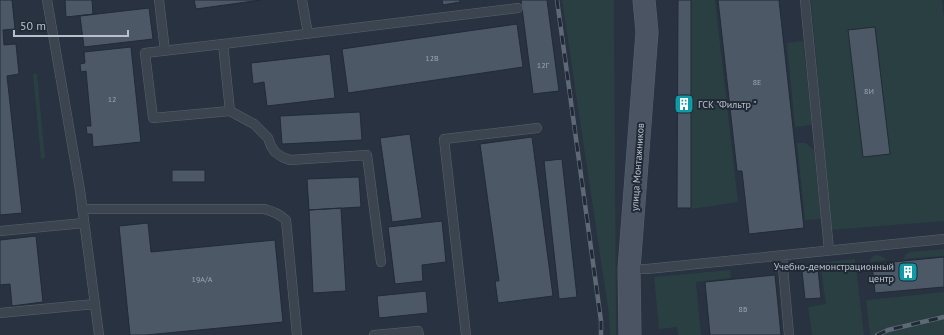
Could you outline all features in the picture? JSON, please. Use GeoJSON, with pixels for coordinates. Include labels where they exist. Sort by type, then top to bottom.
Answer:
{"type":"FeatureCollection","features":[{"type":"Feature","properties":{"kind":"main road","name":"улица Монтажников"},"geometry":{"type":"LineString","coordinates":[[630,335],[629,269],[647,32],[644,0]]}},
{"type":"Feature","properties":{"kind":"lane"},"geometry":{"type":"LineString","coordinates":[[47,0],[80,190],[99,335]]}},
{"type":"Feature","properties":{"kind":"lane"},"geometry":{"type":"LineString","coordinates":[[159,0],[165,51]]}},
{"type":"Feature","properties":{"kind":"lane"},"geometry":{"type":"LineString","coordinates":[[302,0],[308,34]]}},
{"type":"Feature","properties":{"kind":"lane"},"geometry":{"type":"LineString","coordinates":[[805,0],[829,250]]}},
{"type":"Feature","properties":{"kind":"lane"},"geometry":{"type":"LineString","coordinates":[[380,262],[367,156],[290,160],[275,152],[270,146],[268,138],[254,124],[230,111],[153,118],[145,53],[518,8]]}},
{"type":"Feature","properties":{"kind":"lane"},"geometry":{"type":"LineString","coordinates":[[223,44],[230,111]]}},
{"type":"Feature","properties":{"kind":"lane"},"geometry":{"type":"LineString","coordinates":[[466,335],[444,139],[537,128]]}},
{"type":"Feature","properties":{"kind":"lane"},"geometry":{"type":"LineString","coordinates":[[82,209],[264,209],[272,210],[279,214],[286,220],[298,335]]}},
{"type":"Feature","properties":{"kind":"lane"},"geometry":{"type":"LineString","coordinates":[[0,231],[84,223]]}},
{"type":"Feature","properties":{"kind":"lane"},"geometry":{"type":"LineString","coordinates":[[629,269],[647,269],[944,239]]}},
{"type":"Feature","properties":{"kind":"lane"},"geometry":{"type":"LineString","coordinates":[[782,256],[789,335]]}},
{"type":"Feature","properties":{"kind":"lane"},"geometry":{"type":"LineString","coordinates":[[0,313],[95,304]]}},
{"type":"Feature","properties":{"kind":"lane"},"geometry":{"type":"LineString","coordinates":[[374,335],[418,331],[419,335]]}},
{"type":"Feature","properties":{"kind":"green space"},"geometry":{"type":"Polygon","coordinates":[[[562,0],[614,0],[616,335],[610,335],[609,315],[562,0]]]}},
{"type":"Feature","properties":{"kind":"green space"},"geometry":{"type":"Polygon","coordinates":[[[691,0],[715,0],[738,202],[691,209],[691,0]]]}},
{"type":"Feature","properties":{"kind":"green space"},"geometry":{"type":"Polygon","coordinates":[[[811,0],[942,0],[944,18],[944,221],[831,230],[811,0]]]}},
{"type":"Feature","properties":{"kind":"green space"},"geometry":{"type":"Polygon","coordinates":[[[803,41],[812,125],[795,127],[787,43],[803,41]]]}},
{"type":"Feature","properties":{"kind":"green space"},"geometry":{"type":"Polygon","coordinates":[[[33,74],[37,74],[45,158],[41,159],[33,74]]]}},
{"type":"Feature","properties":{"kind":"green space"},"geometry":{"type":"Polygon","coordinates":[[[797,143],[806,143],[814,150],[821,219],[805,220],[797,143]]]}},
{"type":"Feature","properties":{"kind":"green space"},"geometry":{"type":"Polygon","coordinates":[[[944,249],[944,256],[904,259],[905,255],[910,252],[944,249]]]}},
{"type":"Feature","properties":{"kind":"green space"},"geometry":{"type":"Polygon","coordinates":[[[876,255],[887,260],[869,262],[873,256],[876,255]]]}},
{"type":"Feature","properties":{"kind":"green space"},"geometry":{"type":"Polygon","coordinates":[[[855,259],[864,335],[812,335],[808,307],[826,304],[820,263],[855,259]]]}},
{"type":"Feature","properties":{"kind":"green space"},"geometry":{"type":"Polygon","coordinates":[[[730,270],[731,278],[696,282],[701,335],[678,335],[677,327],[659,329],[654,277],[730,270]]]}},
{"type":"Feature","properties":{"kind":"green space"},"geometry":{"type":"Polygon","coordinates":[[[944,292],[944,335],[870,335],[866,300],[944,292]]]}},
{"type":"Feature","properties":{"kind":"building"},"geometry":{"type":"Polygon","coordinates":[[[0,0],[12,0],[15,29],[3,30],[4,45],[16,44],[19,74],[7,76],[22,213],[0,215],[0,0]]]}},
{"type":"Feature","properties":{"kind":"building"},"geometry":{"type":"Polygon","coordinates":[[[65,0],[92,0],[93,14],[66,17],[65,0]]]}},
{"type":"Feature","properties":{"kind":"building"},"geometry":{"type":"Polygon","coordinates":[[[194,0],[261,0],[196,9],[194,0]]]}},
{"type":"Feature","properties":{"kind":"building"},"geometry":{"type":"Polygon","coordinates":[[[442,0],[460,0],[460,2],[443,5],[442,0]]]}},
{"type":"Feature","properties":{"kind":"building"},"geometry":{"type":"Polygon","coordinates":[[[521,0],[547,0],[559,91],[533,94],[521,0]]]}},
{"type":"Feature","properties":{"kind":"building","name":"ГСК \"Фильтр \""},"geometry":{"type":"Polygon","coordinates":[[[678,0],[691,0],[691,208],[677,208],[678,0]]]}},
{"type":"Feature","properties":{"kind":"building"},"geometry":{"type":"Polygon","coordinates":[[[718,0],[779,0],[804,228],[749,234],[742,171],[737,171],[718,0]]]}},
{"type":"Feature","properties":{"kind":"building"},"geometry":{"type":"Polygon","coordinates":[[[149,8],[153,39],[84,47],[80,16],[149,8]]]}},
{"type":"Feature","properties":{"kind":"building"},"geometry":{"type":"Polygon","coordinates":[[[517,24],[523,67],[348,93],[342,49],[517,24]]]}},
{"type":"Feature","properties":{"kind":"building"},"geometry":{"type":"Polygon","coordinates":[[[875,27],[890,154],[863,157],[848,30],[875,27]]]}},
{"type":"Feature","properties":{"kind":"building"},"geometry":{"type":"Polygon","coordinates":[[[131,47],[141,142],[93,147],[92,134],[87,134],[86,126],[91,126],[86,71],[81,72],[80,64],[85,63],[84,52],[131,47]]]}},
{"type":"Feature","properties":{"kind":"building"},"geometry":{"type":"Polygon","coordinates":[[[330,54],[335,98],[267,106],[264,82],[253,84],[251,63],[330,54]]]}},
{"type":"Feature","properties":{"kind":"building"},"geometry":{"type":"Polygon","coordinates":[[[360,112],[362,140],[282,144],[280,116],[360,112]]]}},
{"type":"Feature","properties":{"kind":"building"},"geometry":{"type":"Polygon","coordinates":[[[410,134],[422,218],[392,222],[380,138],[410,134]]]}},
{"type":"Feature","properties":{"kind":"building"},"geometry":{"type":"Polygon","coordinates":[[[532,137],[553,296],[498,303],[495,281],[499,281],[480,144],[532,137]]]}},
{"type":"Feature","properties":{"kind":"building"},"geometry":{"type":"Polygon","coordinates":[[[562,159],[577,297],[559,299],[544,161],[562,159]]]}},
{"type":"Feature","properties":{"kind":"building"},"geometry":{"type":"Polygon","coordinates":[[[172,170],[205,170],[205,182],[172,182],[172,170]]]}},
{"type":"Feature","properties":{"kind":"building"},"geometry":{"type":"Polygon","coordinates":[[[359,177],[361,207],[309,210],[307,179],[359,177]]]}},
{"type":"Feature","properties":{"kind":"building"},"geometry":{"type":"Polygon","coordinates":[[[341,208],[346,291],[313,293],[309,210],[341,208]]]}},
{"type":"Feature","properties":{"kind":"building"},"geometry":{"type":"Polygon","coordinates":[[[442,221],[446,262],[422,265],[423,281],[395,284],[388,227],[442,221]]]}},
{"type":"Feature","properties":{"kind":"building"},"geometry":{"type":"Polygon","coordinates":[[[148,223],[151,252],[275,240],[283,322],[146,335],[130,335],[119,226],[148,223]]]}},
{"type":"Feature","properties":{"kind":"building"},"geometry":{"type":"Polygon","coordinates":[[[36,236],[43,302],[12,306],[10,284],[0,285],[0,240],[36,236]]]}},
{"type":"Feature","properties":{"kind":"building","name":"Учебно-демонстрационный центр"},"geometry":{"type":"Polygon","coordinates":[[[944,257],[944,287],[875,293],[872,264],[944,257]]]}},
{"type":"Feature","properties":{"kind":"building"},"geometry":{"type":"Polygon","coordinates":[[[818,269],[821,298],[805,299],[802,271],[818,269]]]}},
{"type":"Feature","properties":{"kind":"building"},"geometry":{"type":"Polygon","coordinates":[[[775,275],[781,335],[710,335],[705,282],[775,275]]]}},
{"type":"Feature","properties":{"kind":"building"},"geometry":{"type":"Polygon","coordinates":[[[426,291],[428,313],[379,318],[377,296],[426,291]]]}},
{"type":"Feature","properties":{"kind":"railway"},"geometry":{"type":"LineString","coordinates":[[557,0],[601,321],[601,335]]}},
{"type":"Feature","properties":{"kind":"railway"},"geometry":{"type":"LineString","coordinates":[[877,335],[888,330],[944,317]]}},
{"type":"Feature","properties":{"kind":"place","name":"ГСК \"Фильтр \""},"geometry":{"type":"Point","coordinates":[684,104]}},
{"type":"Feature","properties":{"kind":"place","name":"Учебно-демонстрационный центр"},"geometry":{"type":"Point","coordinates":[908,272]}}]}
